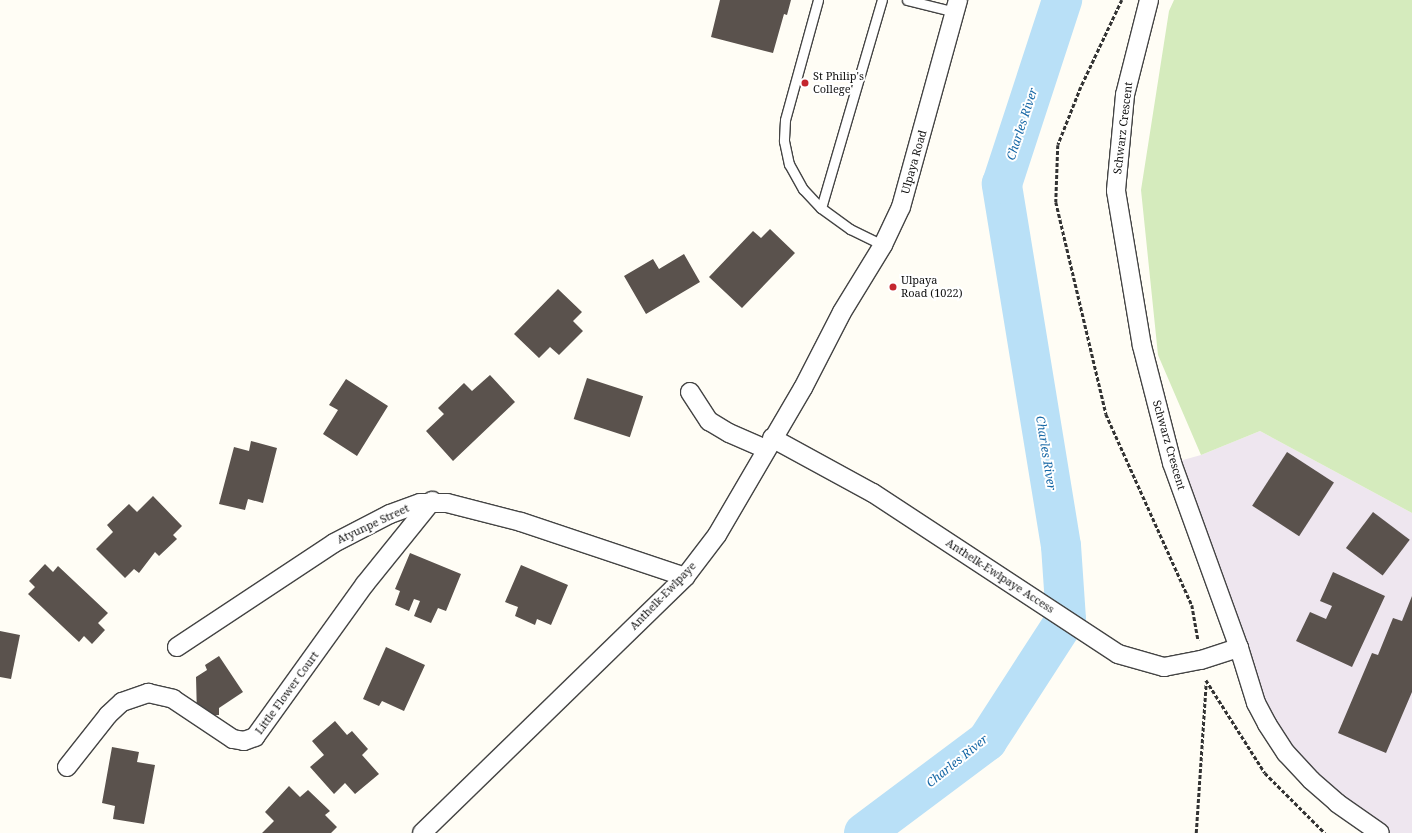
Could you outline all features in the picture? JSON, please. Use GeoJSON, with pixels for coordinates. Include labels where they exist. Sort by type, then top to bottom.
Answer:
{"type":"FeatureCollection","features":[{"type":"Feature","properties":{"kind":"street","name":"Schwarz Crescent"},"geometry":{"type":"LineString","coordinates":[[1149,0],[1125,96],[1116,191],[1142,346],[1172,463],[1240,648],[1256,703],[1286,753],[1337,803],[1380,833]]}},
{"type":"Feature","properties":{"kind":"street","name":"Ulpaya Road"},"geometry":{"type":"LineString","coordinates":[[842,312],[883,246],[901,207],[956,6]]}},
{"type":"Feature","properties":{"kind":"street","name":"Anthelk-Ewlpaye"},"geometry":{"type":"LineString","coordinates":[[422,833],[685,577],[717,535],[803,388],[842,312]]}},
{"type":"Feature","properties":{"kind":"street","name":"Anthelk-Ewlpaye Access"},"geometry":{"type":"LineString","coordinates":[[690,392],[709,421],[729,433],[769,444],[873,493],[1118,654],[1164,667],[1201,660],[1240,648]]}},
{"type":"Feature","properties":{"kind":"street","name":"Atyunpe Street"},"geometry":{"type":"LineString","coordinates":[[177,647],[334,543],[390,514],[432,502],[447,503],[520,522],[685,577]]}},
{"type":"Feature","properties":{"kind":"street","name":"Little Flower Court"},"geometry":{"type":"LineString","coordinates":[[67,767],[118,706],[136,696],[148,693],[173,699],[233,739],[244,741],[255,737],[365,584],[432,502]]}},
{"type":"Feature","properties":{"kind":"lane"},"geometry":{"type":"LineString","coordinates":[[818,0],[785,120],[784,141],[789,164],[803,189],[821,208],[850,230],[883,246]]}},
{"type":"Feature","properties":{"kind":"lane"},"geometry":{"type":"LineString","coordinates":[[821,208],[882,0]]}},
{"type":"Feature","properties":{"kind":"lane"},"geometry":{"type":"LineString","coordinates":[[907,0],[956,6]]}},
{"type":"Feature","properties":{"kind":"path"},"geometry":{"type":"LineString","coordinates":[[1196,833],[1206,683]]}},
{"type":"Feature","properties":{"kind":"shaded area"},"geometry":{"type":"Polygon","coordinates":[[[1260,431],[1412,513],[1412,833],[1373,833],[1337,803],[1267,724],[1172,463],[1201,455],[1260,431]]]}},
{"type":"Feature","properties":{"kind":"green space"},"geometry":{"type":"Polygon","coordinates":[[[1174,0],[1412,0],[1412,513],[1260,431],[1201,455],[1158,355],[1141,190],[1169,11],[1174,0]]]}},
{"type":"Feature","properties":{"kind":"building"},"geometry":{"type":"Polygon","coordinates":[[[720,0],[791,0],[787,15],[784,14],[773,53],[711,37],[720,0]]]}},
{"type":"Feature","properties":{"kind":"building"},"geometry":{"type":"Polygon","coordinates":[[[770,229],[795,253],[742,308],[709,277],[753,231],[761,238],[770,229]]]}},
{"type":"Feature","properties":{"kind":"building"},"geometry":{"type":"Polygon","coordinates":[[[684,254],[700,282],[646,314],[624,276],[653,259],[659,269],[684,254]]]}},
{"type":"Feature","properties":{"kind":"building"},"geometry":{"type":"Polygon","coordinates":[[[558,289],[582,312],[573,321],[583,331],[559,355],[550,347],[539,358],[514,334],[558,289]]]}},
{"type":"Feature","properties":{"kind":"building"},"geometry":{"type":"Polygon","coordinates":[[[490,375],[515,402],[453,461],[426,431],[444,414],[438,408],[464,383],[472,391],[490,375]]]}},
{"type":"Feature","properties":{"kind":"building"},"geometry":{"type":"Polygon","coordinates":[[[587,378],[643,396],[630,437],[574,419],[587,378]]]}},
{"type":"Feature","properties":{"kind":"building"},"geometry":{"type":"Polygon","coordinates":[[[346,379],[388,406],[357,456],[323,434],[338,410],[329,405],[346,379]]]}},
{"type":"Feature","properties":{"kind":"building"},"geometry":{"type":"Polygon","coordinates":[[[251,441],[277,448],[263,503],[248,499],[245,510],[219,504],[234,447],[249,451],[251,441]]]}},
{"type":"Feature","properties":{"kind":"building"},"geometry":{"type":"Polygon","coordinates":[[[1287,452],[1334,482],[1299,536],[1252,506],[1287,452]]]}},
{"type":"Feature","properties":{"kind":"building"},"geometry":{"type":"Polygon","coordinates":[[[153,496],[182,526],[173,535],[177,539],[159,556],[155,552],[139,573],[134,569],[125,578],[96,549],[113,532],[107,525],[129,504],[137,512],[153,496]]]}},
{"type":"Feature","properties":{"kind":"building"},"geometry":{"type":"Polygon","coordinates":[[[1373,512],[1410,540],[1383,576],[1346,548],[1373,512]]]}},
{"type":"Feature","properties":{"kind":"building"},"geometry":{"type":"Polygon","coordinates":[[[410,553],[461,574],[446,611],[438,608],[431,623],[414,616],[420,601],[414,599],[409,611],[395,605],[400,591],[395,589],[410,553]]]}},
{"type":"Feature","properties":{"kind":"building"},"geometry":{"type":"Polygon","coordinates":[[[45,564],[53,572],[58,566],[108,613],[98,623],[105,630],[92,644],[84,636],[79,642],[28,594],[35,587],[29,581],[45,564]]]}},
{"type":"Feature","properties":{"kind":"building"},"geometry":{"type":"Polygon","coordinates":[[[521,565],[568,585],[551,625],[537,619],[535,625],[515,616],[518,607],[505,602],[521,565]]]}},
{"type":"Feature","properties":{"kind":"building"},"geometry":{"type":"Polygon","coordinates":[[[1333,572],[1385,596],[1352,667],[1296,641],[1310,612],[1326,619],[1332,606],[1320,601],[1333,572]]]}},
{"type":"Feature","properties":{"kind":"building"},"geometry":{"type":"Polygon","coordinates":[[[1412,596],[1412,692],[1386,753],[1338,733],[1372,653],[1378,655],[1393,618],[1402,621],[1412,596]]]}},
{"type":"Feature","properties":{"kind":"building"},"geometry":{"type":"Polygon","coordinates":[[[0,631],[20,635],[11,679],[0,677],[0,631]]]}},
{"type":"Feature","properties":{"kind":"building"},"geometry":{"type":"Polygon","coordinates":[[[386,647],[425,665],[404,711],[382,701],[379,706],[363,699],[386,647]]]}},
{"type":"Feature","properties":{"kind":"building"},"geometry":{"type":"Polygon","coordinates":[[[219,656],[243,692],[219,708],[219,715],[197,716],[196,677],[207,670],[205,665],[219,656]]]}},
{"type":"Feature","properties":{"kind":"building"},"geometry":{"type":"Polygon","coordinates":[[[335,721],[347,735],[352,731],[368,749],[362,755],[379,774],[355,794],[345,783],[334,794],[310,767],[324,755],[312,741],[335,721]]]}},
{"type":"Feature","properties":{"kind":"building"},"geometry":{"type":"Polygon","coordinates":[[[112,747],[139,752],[137,762],[155,765],[144,824],[113,819],[115,806],[102,803],[112,747]]]}},
{"type":"Feature","properties":{"kind":"building"},"geometry":{"type":"Polygon","coordinates":[[[289,786],[300,797],[308,790],[330,811],[325,815],[337,827],[331,833],[262,833],[274,821],[265,812],[289,786]]]}},
{"type":"Feature","properties":{"kind":"waterway","name":"Charles River"},"geometry":{"type":"LineString","coordinates":[[864,833],[987,741],[1066,619],[1061,546],[1002,184],[1062,0]]}},
{"type":"Feature","properties":{"kind":"place","name":"St Philip's College"},"geometry":{"type":"Point","coordinates":[805,83]}},
{"type":"Feature","properties":{"kind":"place","name":"Ulpaya Road (1022)"},"geometry":{"type":"Point","coordinates":[893,287]}}]}
